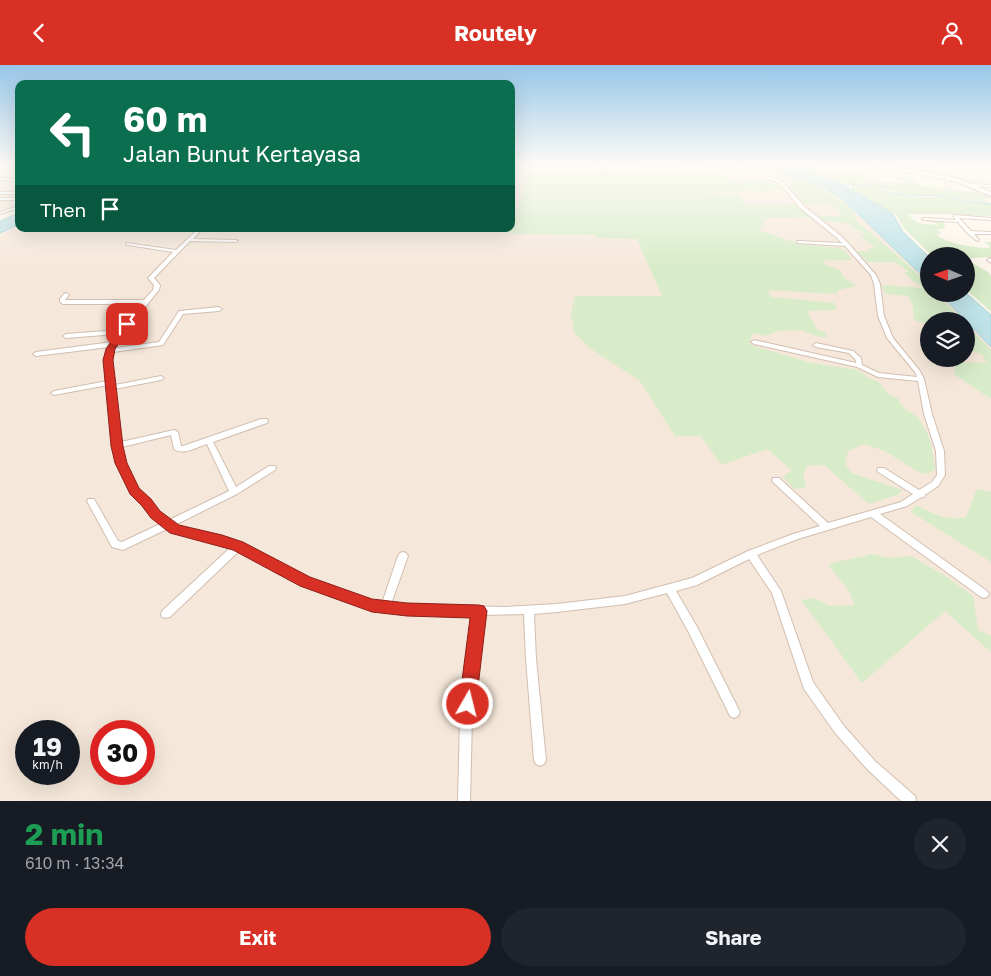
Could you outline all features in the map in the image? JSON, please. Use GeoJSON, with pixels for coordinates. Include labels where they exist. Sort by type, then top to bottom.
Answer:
{"type":"FeatureCollection","features":[{"type":"Feature","properties":{"kind":"street"},"geometry":{"type":"LineString","coordinates":[[197,232],[175,251],[152,276],[151,278],[157,287],[147,302],[121,332],[112,347],[108,360],[117,446],[121,463],[134,491],[165,524],[175,529],[222,540],[238,546],[305,582],[335,594],[385,608],[479,611],[557,608],[619,601],[670,589],[706,577],[751,554],[796,536],[904,504],[921,495],[935,484],[941,475],[940,451],[928,413],[921,379],[918,372],[895,346],[888,333],[881,316],[876,280],[847,245],[796,199]]}},
{"type":"Feature","properties":{"kind":"street"},"geometry":{"type":"LineString","coordinates":[[0,209],[15,207]]}},
{"type":"Feature","properties":{"kind":"street"},"geometry":{"type":"LineString","coordinates":[[977,240],[954,216],[991,219]]}},
{"type":"Feature","properties":{"kind":"street"},"geometry":{"type":"LineString","coordinates":[[924,219],[958,221]]}},
{"type":"Feature","properties":{"kind":"street"},"geometry":{"type":"LineString","coordinates":[[961,233],[991,233]]}},
{"type":"Feature","properties":{"kind":"street"},"geometry":{"type":"LineString","coordinates":[[188,240],[236,241]]}},
{"type":"Feature","properties":{"kind":"street"},"geometry":{"type":"LineString","coordinates":[[799,242],[847,245]]}},
{"type":"Feature","properties":{"kind":"street"},"geometry":{"type":"LineString","coordinates":[[128,244],[175,251]]}},
{"type":"Feature","properties":{"kind":"street"},"geometry":{"type":"LineString","coordinates":[[66,295],[62,300],[64,302],[147,302]]}},
{"type":"Feature","properties":{"kind":"street"},"geometry":{"type":"LineString","coordinates":[[36,354],[57,350],[162,344],[183,311],[219,309]]}},
{"type":"Feature","properties":{"kind":"street"},"geometry":{"type":"LineString","coordinates":[[66,336],[121,332]]}},
{"type":"Feature","properties":{"kind":"street"},"geometry":{"type":"LineString","coordinates":[[754,342],[859,366],[878,375],[921,379]]}},
{"type":"Feature","properties":{"kind":"street"},"geometry":{"type":"LineString","coordinates":[[816,345],[854,353],[859,359],[859,366]]}},
{"type":"Feature","properties":{"kind":"street"},"geometry":{"type":"LineString","coordinates":[[54,393],[161,378]]}},
{"type":"Feature","properties":{"kind":"street"},"geometry":{"type":"LineString","coordinates":[[117,446],[171,431],[175,433],[178,449],[181,450],[264,421]]}},
{"type":"Feature","properties":{"kind":"street"},"geometry":{"type":"LineString","coordinates":[[210,441],[234,492]]}},
{"type":"Feature","properties":{"kind":"street"},"geometry":{"type":"LineString","coordinates":[[91,501],[115,544],[119,546],[128,544],[165,524],[234,492],[272,468]]}},
{"type":"Feature","properties":{"kind":"street"},"geometry":{"type":"LineString","coordinates":[[881,470],[921,495]]}},
{"type":"Feature","properties":{"kind":"street"},"geometry":{"type":"LineString","coordinates":[[776,480],[826,526]]}},
{"type":"Feature","properties":{"kind":"street"},"geometry":{"type":"LineString","coordinates":[[872,513],[984,594]]}},
{"type":"Feature","properties":{"kind":"street"},"geometry":{"type":"LineString","coordinates":[[166,614],[238,546]]}},
{"type":"Feature","properties":{"kind":"street"},"geometry":{"type":"LineString","coordinates":[[751,554],[776,591],[808,685],[840,730],[871,765],[910,801]]}},
{"type":"Feature","properties":{"kind":"street"},"geometry":{"type":"LineString","coordinates":[[385,608],[403,555]]}},
{"type":"Feature","properties":{"kind":"street"},"geometry":{"type":"LineString","coordinates":[[670,589],[692,628],[734,713]]}},
{"type":"Feature","properties":{"kind":"street"},"geometry":{"type":"LineString","coordinates":[[529,609],[531,659],[540,760]]}},
{"type":"Feature","properties":{"kind":"street"},"geometry":{"type":"LineString","coordinates":[[464,801],[466,718],[479,611]]}},
{"type":"Feature","properties":{"kind":"shaded area"},"geometry":{"type":"Polygon","coordinates":[[[0,199],[15,199],[15,206],[0,211],[0,199]]]}},
{"type":"Feature","properties":{"kind":"shaded area"},"geometry":{"type":"Polygon","coordinates":[[[515,199],[840,199],[920,273],[920,303],[948,303],[956,312],[920,312],[920,367],[975,367],[975,331],[991,348],[991,801],[0,801],[0,234],[15,228],[15,232],[515,232],[515,199]]]}},
{"type":"Feature","properties":{"kind":"green space"},"geometry":{"type":"Polygon","coordinates":[[[521,199],[741,199],[747,205],[794,204],[811,217],[767,218],[764,221],[765,226],[759,228],[761,231],[799,244],[837,248],[845,251],[852,260],[829,260],[823,262],[825,265],[840,270],[844,278],[857,286],[838,290],[837,294],[767,290],[771,297],[835,303],[836,310],[807,311],[817,330],[825,332],[828,337],[821,337],[800,330],[776,331],[767,336],[752,333],[750,344],[812,363],[858,370],[879,382],[887,393],[898,398],[904,408],[917,417],[925,428],[930,441],[935,469],[928,474],[918,472],[885,451],[864,444],[848,451],[845,463],[851,473],[903,490],[897,495],[869,504],[824,465],[806,466],[803,476],[806,487],[794,489],[783,477],[792,470],[767,449],[721,465],[701,436],[675,436],[640,381],[588,347],[574,332],[571,314],[575,296],[662,296],[637,239],[598,238],[593,235],[509,234],[509,232],[515,232],[515,212],[521,199]]]}},
{"type":"Feature","properties":{"kind":"green space"},"geometry":{"type":"Polygon","coordinates":[[[800,199],[839,199],[844,203],[858,222],[920,276],[920,285],[904,272],[909,272],[895,262],[868,262],[856,251],[872,251],[869,248],[875,248],[860,235],[866,234],[846,223],[824,221],[816,216],[843,216],[832,204],[803,204],[800,199]]]}},
{"type":"Feature","properties":{"kind":"green space"},"geometry":{"type":"Polygon","coordinates":[[[869,199],[956,199],[991,204],[991,216],[908,214],[914,221],[921,223],[937,225],[937,223],[929,222],[927,219],[941,220],[946,225],[943,226],[946,229],[937,229],[941,234],[937,235],[948,241],[989,248],[989,245],[983,242],[991,242],[991,257],[975,258],[975,247],[923,247],[905,229],[895,214],[869,199]]]}},
{"type":"Feature","properties":{"kind":"green space"},"geometry":{"type":"Polygon","coordinates":[[[960,199],[986,199],[984,200],[991,203],[960,199]]]}},
{"type":"Feature","properties":{"kind":"green space"},"geometry":{"type":"Polygon","coordinates":[[[975,265],[991,275],[991,312],[975,297],[975,265]]]}},
{"type":"Feature","properties":{"kind":"green space"},"geometry":{"type":"Polygon","coordinates":[[[882,285],[920,288],[920,303],[946,303],[955,312],[920,312],[920,322],[914,320],[913,306],[908,296],[885,294],[882,285]]]}},
{"type":"Feature","properties":{"kind":"green space"},"geometry":{"type":"Polygon","coordinates":[[[975,333],[991,350],[991,399],[955,375],[955,367],[975,367],[975,363],[987,363],[981,354],[975,352],[975,333]]]}},
{"type":"Feature","properties":{"kind":"green space"},"geometry":{"type":"Polygon","coordinates":[[[977,489],[991,492],[991,562],[911,512],[916,505],[934,514],[946,517],[966,517],[977,489]]]}},
{"type":"Feature","properties":{"kind":"green space"},"geometry":{"type":"Polygon","coordinates":[[[872,554],[889,558],[911,556],[944,575],[973,596],[978,630],[991,636],[991,652],[945,611],[862,683],[801,600],[814,598],[830,606],[854,605],[850,592],[828,565],[872,554]]]}},
{"type":"Feature","properties":{"kind":"water"},"geometry":{"type":"Polygon","coordinates":[[[842,199],[868,199],[892,213],[903,232],[920,248],[920,273],[842,199]]]}},
{"type":"Feature","properties":{"kind":"water"},"geometry":{"type":"Polygon","coordinates":[[[15,215],[15,227],[0,233],[0,221],[15,215]]]}},
{"type":"Feature","properties":{"kind":"water"},"geometry":{"type":"Polygon","coordinates":[[[975,301],[991,315],[991,347],[975,330],[975,312],[957,312],[949,303],[975,303],[975,301]]]}},
{"type":"Feature","properties":{"kind":"waterway"},"geometry":{"type":"LineString","coordinates":[[956,199],[991,204]]}},
{"type":"Feature","properties":{"kind":"route"},"geometry":{"type":"LineString","coordinates":[[127,324],[110,349],[108,360],[115,415],[114,426],[121,463],[134,491],[147,502],[155,515],[165,524],[175,529],[192,535],[222,540],[238,546],[305,582],[335,594],[372,605],[385,608],[479,611],[468,704]]}}]}
